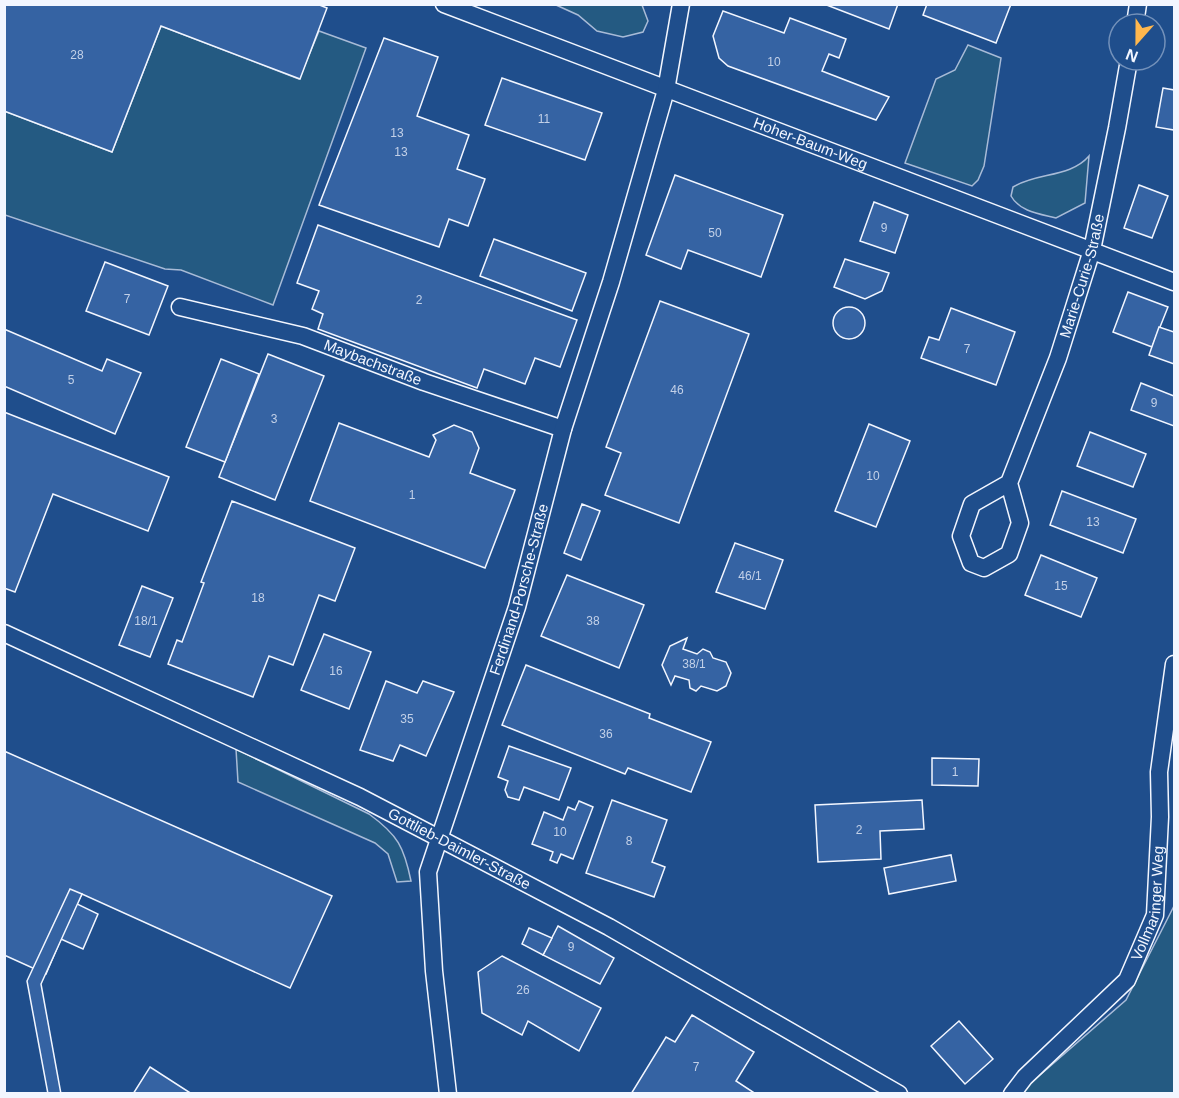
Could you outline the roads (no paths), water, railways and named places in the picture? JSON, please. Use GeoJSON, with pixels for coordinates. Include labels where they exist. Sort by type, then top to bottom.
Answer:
{"type":"FeatureCollection","features":[{"type":"Feature","properties":{"kind":"street","name":"Hoher-Baum-Weg"},"geometry":{"type":"LineString","coordinates":[[444,4],[1174,282]]}},
{"type":"Feature","properties":{"kind":"street","name":"Ferdinand-Porsche-Straße"},"geometry":{"type":"LineString","coordinates":[[448,1094],[434,970],[428,872],[517,608],[563,429],[611,282],[666,90],[681,4]]}},
{"type":"Feature","properties":{"kind":"street","name":"Marie-Curie-Straße"},"geometry":{"type":"LineString","coordinates":[[1009,483],[1058,358],[1092,250],[1127,72]]}},
{"type":"Feature","properties":{"kind":"street","name":"Maybachstraße"},"geometry":{"type":"LineString","coordinates":[[180,307],[303,336],[424,382],[563,429]]}},
{"type":"Feature","properties":{"kind":"street"},"geometry":{"type":"LineString","coordinates":[[1009,483],[1020,523],[1009,554],[984,568],[971,563],[961,536],[972,504],[1009,483]]}},
{"type":"Feature","properties":{"kind":"street","name":"Gottlieb-Daimler-Straße"},"geometry":{"type":"LineString","coordinates":[[4,633],[360,797],[440,838],[609,927],[899,1094]]}},
{"type":"Feature","properties":{"kind":"street","name":"Vollmaringer Weg"},"geometry":{"type":"LineString","coordinates":[[1012,1094],[1025,1077],[1127,980],[1155,915],[1160,772],[1174,664]]}}]}
